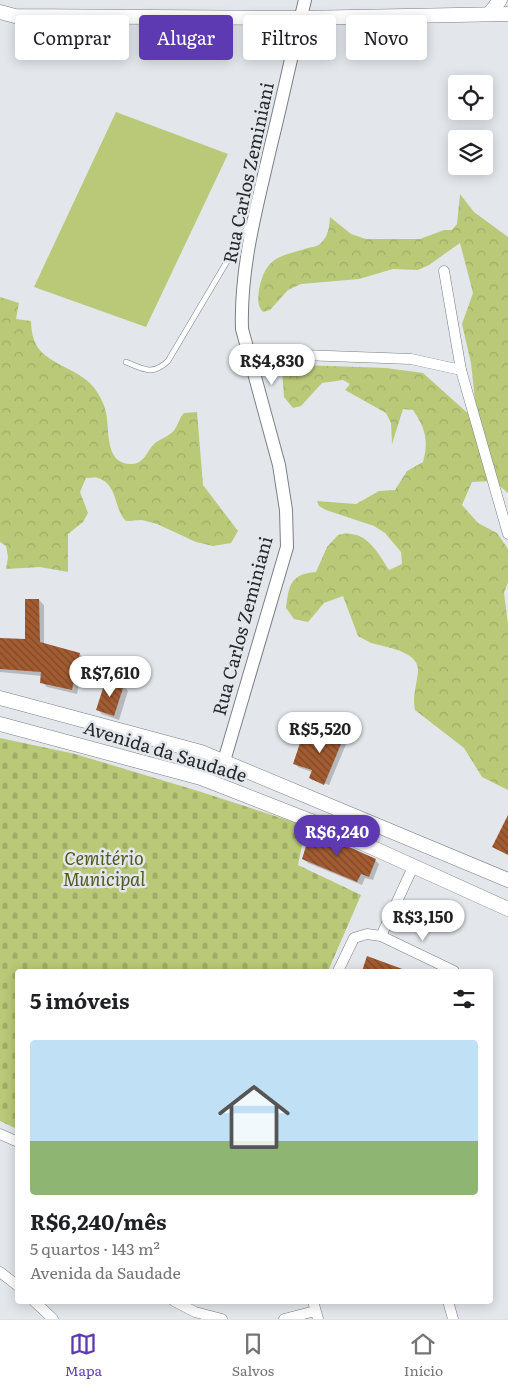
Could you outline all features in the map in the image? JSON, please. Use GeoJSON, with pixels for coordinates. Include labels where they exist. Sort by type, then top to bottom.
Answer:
{"type":"FeatureCollection","features":[{"type":"Feature","properties":{"kind":"main road"},"geometry":{"type":"LineString","coordinates":[[490,13],[500,0]]}},
{"type":"Feature","properties":{"kind":"main road"},"geometry":{"type":"LineString","coordinates":[[0,12],[15,16],[243,18]]}},
{"type":"Feature","properties":{"kind":"main road"},"geometry":{"type":"LineString","coordinates":[[336,17],[508,14]]}},
{"type":"Feature","properties":{"kind":"main road","name":"Avenida da Saudade"},"geometry":{"type":"LineString","coordinates":[[0,698],[201,752],[508,880]]}},
{"type":"Feature","properties":{"kind":"main road"},"geometry":{"type":"LineString","coordinates":[[5,726],[17,719],[19,710],[17,702]]}},
{"type":"Feature","properties":{"kind":"main road"},"geometry":{"type":"LineString","coordinates":[[54,738],[56,720],[64,715]]}},
{"type":"Feature","properties":{"kind":"main road","name":"Avenida da Saudade"},"geometry":{"type":"LineString","coordinates":[[5,726],[201,778],[329,828],[508,909]]}},
{"type":"Feature","properties":{"kind":"street","name":"Rua Carlos Zeminiani"},"geometry":{"type":"LineString","coordinates":[[302,15],[305,0]]}},
{"type":"Feature","properties":{"kind":"street","name":"Rua Carlos Zeminiani"},"geometry":{"type":"LineString","coordinates":[[224,762],[286,547],[286,510],[279,465],[242,329],[242,307],[243,285],[254,216],[291,60]]}},
{"type":"Feature","properties":{"kind":"street"},"geometry":{"type":"LineString","coordinates":[[444,271],[461,370],[508,534]]}},
{"type":"Feature","properties":{"kind":"street"},"geometry":{"type":"LineString","coordinates":[[249,353],[411,359],[461,370]]}},
{"type":"Feature","properties":{"kind":"street"},"geometry":{"type":"LineString","coordinates":[[381,936],[413,867]]}},
{"type":"Feature","properties":{"kind":"street"},"geometry":{"type":"LineString","coordinates":[[339,969],[354,938],[367,934],[381,936],[450,969]]}},
{"type":"Feature","properties":{"kind":"street"},"geometry":{"type":"LineString","coordinates":[[0,1134],[15,1141]]}},
{"type":"Feature","properties":{"kind":"street"},"geometry":{"type":"LineString","coordinates":[[0,1272],[15,1284]]}},
{"type":"Feature","properties":{"kind":"street"},"geometry":{"type":"LineString","coordinates":[[37,1304],[53,1319]]}},
{"type":"Feature","properties":{"kind":"street"},"geometry":{"type":"LineString","coordinates":[[180,1304],[195,1312],[222,1319]]}},
{"type":"Feature","properties":{"kind":"street"},"geometry":{"type":"LineString","coordinates":[[449,1304],[453,1319]]}},
{"type":"Feature","properties":{"kind":"street"},"geometry":{"type":"LineString","coordinates":[[284,1319],[316,1310]]}},
{"type":"Feature","properties":{"kind":"lane"},"geometry":{"type":"LineString","coordinates":[[126,362],[148,370],[159,369],[168,361],[254,216]]}},
{"type":"Feature","properties":{"kind":"green space"},"geometry":{"type":"Polygon","coordinates":[[[116,112],[228,154],[146,327],[34,287],[116,112]]]}},
{"type":"Feature","properties":{"kind":"green space"},"geometry":{"type":"Polygon","coordinates":[[[460,194],[474,212],[508,237],[508,493],[494,481],[472,482],[462,505],[478,523],[497,533],[508,549],[508,582],[504,593],[508,624],[508,790],[482,777],[464,748],[415,710],[414,695],[418,671],[417,664],[407,654],[371,643],[358,636],[343,596],[324,603],[308,622],[294,619],[286,608],[288,593],[293,582],[301,575],[316,572],[327,547],[338,535],[357,535],[369,542],[389,570],[402,564],[401,552],[385,533],[374,526],[326,510],[319,506],[317,501],[356,504],[379,491],[395,490],[407,471],[423,462],[426,441],[423,429],[413,410],[403,409],[392,444],[391,423],[386,413],[345,390],[350,384],[343,380],[322,383],[301,406],[293,408],[284,397],[282,370],[301,365],[386,368],[423,373],[472,417],[476,409],[471,363],[462,324],[473,293],[460,243],[429,265],[418,270],[393,269],[359,279],[301,284],[288,290],[270,310],[263,312],[258,302],[262,279],[270,264],[282,256],[321,243],[327,233],[330,217],[351,234],[366,239],[420,239],[444,230],[452,230],[457,224],[460,194]]]}},
{"type":"Feature","properties":{"kind":"green space"},"geometry":{"type":"Polygon","coordinates":[[[0,297],[19,303],[16,319],[31,321],[34,340],[46,356],[83,377],[97,392],[105,410],[110,445],[117,459],[123,463],[132,464],[140,462],[154,444],[173,431],[184,413],[197,412],[203,485],[238,531],[231,543],[213,546],[196,542],[157,524],[142,520],[126,521],[109,486],[98,478],[86,478],[80,492],[88,513],[83,522],[68,534],[68,572],[40,567],[6,569],[8,557],[6,546],[0,542],[0,297]]]}},
{"type":"Feature","properties":{"kind":"green space","name":"Cemitério Municipal"},"geometry":{"type":"Polygon","coordinates":[[[0,738],[75,754],[306,826],[298,865],[361,895],[329,969],[15,969],[15,1128],[0,1121],[0,738]]]}},
{"type":"Feature","properties":{"kind":"building"},"geometry":{"type":"Polygon","coordinates":[[[25,599],[39,599],[40,642],[80,653],[72,690],[40,683],[41,672],[0,669],[0,638],[25,639],[25,599]]]}},
{"type":"Feature","properties":{"kind":"building"},"geometry":{"type":"Polygon","coordinates":[[[106,679],[124,685],[114,716],[96,710],[106,679]]]}},
{"type":"Feature","properties":{"kind":"building"},"geometry":{"type":"Polygon","coordinates":[[[330,726],[346,732],[324,785],[309,778],[312,770],[293,764],[302,737],[322,744],[330,726]]]}},
{"type":"Feature","properties":{"kind":"building"},"geometry":{"type":"Polygon","coordinates":[[[508,815],[508,855],[492,847],[508,815]]]}},
{"type":"Feature","properties":{"kind":"building"},"geometry":{"type":"Polygon","coordinates":[[[311,830],[376,859],[369,877],[361,874],[357,882],[302,859],[311,830]]]}},
{"type":"Feature","properties":{"kind":"building"},"geometry":{"type":"Polygon","coordinates":[[[367,956],[402,969],[363,969],[367,956]]]}}]}
